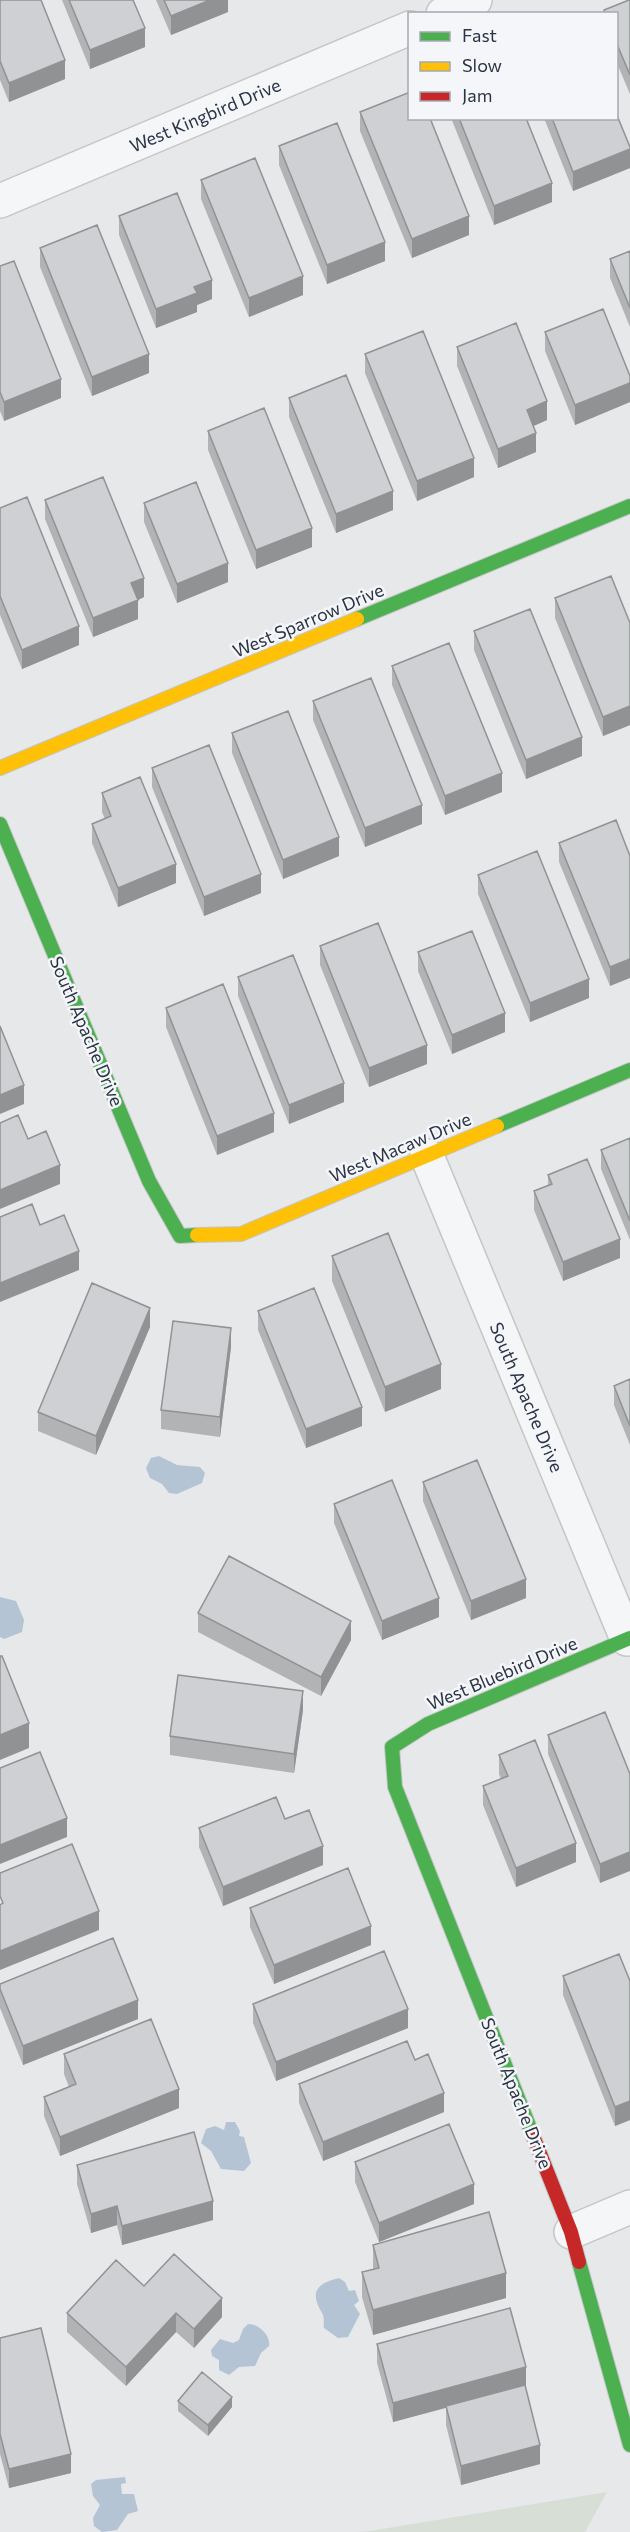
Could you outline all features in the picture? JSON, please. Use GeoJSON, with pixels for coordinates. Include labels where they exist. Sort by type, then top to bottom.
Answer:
{"type":"FeatureCollection","features":[{"type":"Feature","properties":{"kind":"street"},"geometry":{"type":"LineString","coordinates":[[448,12],[475,0]]}},
{"type":"Feature","properties":{"kind":"street","name":"West Kingbird Drive"},"geometry":{"type":"LineString","coordinates":[[0,201],[408,29]]}},
{"type":"Feature","properties":{"kind":"street","name":"West Sparrow Drive"},"geometry":{"type":"LineString","coordinates":[[0,768],[630,506]]}},
{"type":"Feature","properties":{"kind":"street","name":"South Apache Drive"},"geometry":{"type":"LineString","coordinates":[[0,824],[149,1181],[180,1236]]}},
{"type":"Feature","properties":{"kind":"street","name":"West Macaw Drive"},"geometry":{"type":"LineString","coordinates":[[180,1236],[241,1234],[630,1070]]}},
{"type":"Feature","properties":{"kind":"street","name":"South Apache Drive"},"geometry":{"type":"LineString","coordinates":[[427,1156],[629,1638]]}},
{"type":"Feature","properties":{"kind":"street","name":"West Bluebird Drive"},"geometry":{"type":"LineString","coordinates":[[392,1747],[428,1724],[629,1638]]}},
{"type":"Feature","properties":{"kind":"street","name":"South Apache Drive"},"geometry":{"type":"LineString","coordinates":[[392,1747],[395,1787],[571,2232],[630,2445]]}},
{"type":"Feature","properties":{"kind":"street"},"geometry":{"type":"LineString","coordinates":[[571,2232],[630,2207]]}},
{"type":"Feature","properties":{"kind":"shaded area"},"geometry":{"type":"Polygon","coordinates":[[[607,2492],[585,2532],[356,2532],[370,2531],[607,2492]]]}},
{"type":"Feature","properties":{"kind":"water"},"geometry":{"type":"Polygon","coordinates":[[[159,1456],[177,1465],[200,1467],[205,1473],[202,1483],[177,1494],[169,1493],[162,1484],[150,1478],[146,1468],[151,1458],[159,1456]]]}},
{"type":"Feature","properties":{"kind":"water"},"geometry":{"type":"Polygon","coordinates":[[[0,1597],[16,1601],[24,1620],[22,1632],[4,1639],[0,1637],[0,1597]]]}},
{"type":"Feature","properties":{"kind":"water"},"geometry":{"type":"Polygon","coordinates":[[[226,2122],[235,2122],[240,2131],[239,2136],[244,2137],[251,2163],[244,2171],[221,2169],[211,2151],[201,2143],[206,2129],[215,2126],[224,2130],[226,2122]]]}},
{"type":"Feature","properties":{"kind":"water"},"geometry":{"type":"Polygon","coordinates":[[[339,2278],[345,2282],[349,2291],[355,2290],[359,2301],[354,2305],[360,2314],[348,2337],[338,2338],[324,2328],[323,2316],[316,2295],[320,2286],[339,2278]]]}},
{"type":"Feature","properties":{"kind":"water"},"geometry":{"type":"Polygon","coordinates":[[[248,2324],[263,2331],[268,2338],[269,2346],[261,2353],[255,2366],[239,2367],[229,2375],[219,2370],[219,2360],[212,2356],[211,2350],[220,2339],[233,2343],[239,2340],[243,2329],[248,2324]]]}},
{"type":"Feature","properties":{"kind":"water"},"geometry":{"type":"Polygon","coordinates":[[[125,2477],[126,2483],[121,2484],[122,2494],[134,2494],[138,2511],[128,2514],[117,2530],[102,2532],[94,2526],[93,2518],[100,2505],[93,2496],[91,2484],[96,2480],[125,2477]]]}},
{"type":"Feature","properties":{"kind":"building"},"geometry":{"type":"Polygon","coordinates":[[[0,0],[41,0],[65,60],[9,83],[0,61],[0,0]]]}},
{"type":"Feature","properties":{"kind":"building"},"geometry":{"type":"Polygon","coordinates":[[[69,0],[133,0],[145,28],[90,50],[69,0]]]}},
{"type":"Feature","properties":{"kind":"building"},"geometry":{"type":"Polygon","coordinates":[[[164,0],[210,0],[171,16],[164,0]]]}},
{"type":"Feature","properties":{"kind":"building"},"geometry":{"type":"Polygon","coordinates":[[[630,0],[630,75],[618,47],[618,12],[604,12],[604,10],[630,0]]]}},
{"type":"Feature","properties":{"kind":"building"},"geometry":{"type":"Polygon","coordinates":[[[408,93],[408,120],[431,120],[469,216],[412,239],[360,112],[408,93]]]}},
{"type":"Feature","properties":{"kind":"building"},"geometry":{"type":"Polygon","coordinates":[[[618,118],[630,149],[573,172],[553,120],[618,120],[618,118]]]}},
{"type":"Feature","properties":{"kind":"building"},"geometry":{"type":"Polygon","coordinates":[[[460,120],[527,120],[552,183],[494,206],[460,120]]]}},
{"type":"Feature","properties":{"kind":"building"},"geometry":{"type":"Polygon","coordinates":[[[337,123],[385,242],[327,265],[279,146],[337,123]]]}},
{"type":"Feature","properties":{"kind":"building"},"geometry":{"type":"Polygon","coordinates":[[[255,158],[303,276],[249,298],[201,180],[255,158]]]}},
{"type":"Feature","properties":{"kind":"building"},"geometry":{"type":"Polygon","coordinates":[[[177,193],[212,280],[194,287],[197,293],[156,309],[119,216],[177,193]]]}},
{"type":"Feature","properties":{"kind":"building"},"geometry":{"type":"Polygon","coordinates":[[[97,225],[149,354],[92,377],[40,248],[97,225]]]}},
{"type":"Feature","properties":{"kind":"building"},"geometry":{"type":"Polygon","coordinates":[[[630,251],[630,308],[610,259],[630,251]]]}},
{"type":"Feature","properties":{"kind":"building"},"geometry":{"type":"Polygon","coordinates":[[[14,261],[61,379],[4,402],[0,392],[0,266],[14,261]]]}},
{"type":"Feature","properties":{"kind":"building"},"geometry":{"type":"Polygon","coordinates":[[[603,309],[630,376],[630,383],[575,405],[545,332],[603,309]]]}},
{"type":"Feature","properties":{"kind":"building"},"geometry":{"type":"Polygon","coordinates":[[[516,323],[547,401],[527,410],[536,433],[498,449],[457,347],[516,323]]]}},
{"type":"Feature","properties":{"kind":"building"},"geometry":{"type":"Polygon","coordinates":[[[423,331],[474,458],[417,481],[365,354],[423,331]]]}},
{"type":"Feature","properties":{"kind":"building"},"geometry":{"type":"Polygon","coordinates":[[[346,375],[393,491],[336,514],[289,398],[346,375]]]}},
{"type":"Feature","properties":{"kind":"building"},"geometry":{"type":"Polygon","coordinates":[[[264,408],[312,528],[256,550],[208,431],[264,408]]]}},
{"type":"Feature","properties":{"kind":"building"},"geometry":{"type":"Polygon","coordinates":[[[103,477],[144,578],[131,583],[138,600],[93,618],[45,500],[103,477]]]}},
{"type":"Feature","properties":{"kind":"building"},"geometry":{"type":"Polygon","coordinates":[[[196,482],[228,563],[177,584],[144,503],[196,482]]]}},
{"type":"Feature","properties":{"kind":"building"},"geometry":{"type":"Polygon","coordinates":[[[27,497],[79,626],[22,650],[0,596],[0,508],[27,497]]]}},
{"type":"Feature","properties":{"kind":"building"},"geometry":{"type":"Polygon","coordinates":[[[611,576],[630,623],[630,706],[603,717],[555,598],[611,576]]]}},
{"type":"Feature","properties":{"kind":"building"},"geometry":{"type":"Polygon","coordinates":[[[530,609],[582,737],[526,760],[474,631],[530,609]]]}},
{"type":"Feature","properties":{"kind":"building"},"geometry":{"type":"Polygon","coordinates":[[[449,643],[502,773],[445,796],[392,666],[449,643]]]}},
{"type":"Feature","properties":{"kind":"building"},"geometry":{"type":"Polygon","coordinates":[[[371,678],[422,805],[365,828],[313,701],[371,678]]]}},
{"type":"Feature","properties":{"kind":"building"},"geometry":{"type":"Polygon","coordinates":[[[288,711],[339,837],[283,860],[232,733],[288,711]]]}},
{"type":"Feature","properties":{"kind":"building"},"geometry":{"type":"Polygon","coordinates":[[[209,745],[261,874],[204,897],[152,768],[209,745]]]}},
{"type":"Feature","properties":{"kind":"building"},"geometry":{"type":"Polygon","coordinates":[[[140,777],[176,864],[118,888],[92,824],[111,816],[102,793],[140,777]]]}},
{"type":"Feature","properties":{"kind":"building"},"geometry":{"type":"Polygon","coordinates":[[[616,820],[630,856],[630,959],[610,967],[559,843],[616,820]]]}},
{"type":"Feature","properties":{"kind":"building"},"geometry":{"type":"Polygon","coordinates":[[[537,851],[589,979],[530,1003],[478,875],[537,851]]]}},
{"type":"Feature","properties":{"kind":"building"},"geometry":{"type":"Polygon","coordinates":[[[378,923],[427,1045],[369,1068],[320,946],[378,923]]]}},
{"type":"Feature","properties":{"kind":"building"},"geometry":{"type":"Polygon","coordinates":[[[472,931],[505,1013],[452,1035],[418,952],[472,931]]]}},
{"type":"Feature","properties":{"kind":"building"},"geometry":{"type":"Polygon","coordinates":[[[293,955],[344,1083],[289,1105],[238,977],[293,955]]]}},
{"type":"Feature","properties":{"kind":"building"},"geometry":{"type":"Polygon","coordinates":[[[223,984],[274,1113],[217,1136],[166,1008],[223,984]]]}},
{"type":"Feature","properties":{"kind":"building"},"geometry":{"type":"Polygon","coordinates":[[[0,1026],[24,1085],[0,1095],[0,1026]]]}},
{"type":"Feature","properties":{"kind":"building"},"geometry":{"type":"Polygon","coordinates":[[[18,1115],[28,1139],[46,1131],[60,1165],[0,1190],[0,1123],[18,1115]]]}},
{"type":"Feature","properties":{"kind":"building"},"geometry":{"type":"Polygon","coordinates":[[[630,1138],[630,1221],[601,1150],[630,1138]]]}},
{"type":"Feature","properties":{"kind":"building"},"geometry":{"type":"Polygon","coordinates":[[[587,1159],[620,1239],[563,1262],[534,1191],[552,1184],[548,1175],[587,1159]]]}},
{"type":"Feature","properties":{"kind":"building"},"geometry":{"type":"Polygon","coordinates":[[[32,1204],[40,1225],[64,1215],[79,1251],[0,1283],[0,1217],[32,1204]]]}},
{"type":"Feature","properties":{"kind":"building"},"geometry":{"type":"Polygon","coordinates":[[[388,1233],[441,1364],[385,1387],[332,1256],[388,1233]]]}},
{"type":"Feature","properties":{"kind":"building"},"geometry":{"type":"Polygon","coordinates":[[[92,1283],[150,1308],[96,1436],[38,1412],[92,1283]]]}},
{"type":"Feature","properties":{"kind":"building"},"geometry":{"type":"Polygon","coordinates":[[[314,1288],[362,1407],[306,1429],[258,1311],[314,1288]]]}},
{"type":"Feature","properties":{"kind":"building"},"geometry":{"type":"Polygon","coordinates":[[[173,1321],[231,1328],[220,1417],[161,1410],[173,1321]]]}},
{"type":"Feature","properties":{"kind":"building"},"geometry":{"type":"Polygon","coordinates":[[[630,1379],[630,1426],[614,1386],[630,1379]]]}},
{"type":"Feature","properties":{"kind":"building"},"geometry":{"type":"Polygon","coordinates":[[[477,1460],[526,1579],[471,1601],[423,1482],[477,1460]]]}},
{"type":"Feature","properties":{"kind":"building"},"geometry":{"type":"Polygon","coordinates":[[[392,1480],[439,1598],[382,1621],[334,1504],[392,1480]]]}},
{"type":"Feature","properties":{"kind":"building"},"geometry":{"type":"Polygon","coordinates":[[[229,1556],[351,1621],[321,1677],[198,1613],[229,1556]]]}},
{"type":"Feature","properties":{"kind":"building"},"geometry":{"type":"Polygon","coordinates":[[[0,1656],[2,1656],[29,1723],[0,1735],[0,1656]]]}},
{"type":"Feature","properties":{"kind":"building"},"geometry":{"type":"Polygon","coordinates":[[[178,1675],[303,1691],[294,1754],[170,1736],[178,1675]]]}},
{"type":"Feature","properties":{"kind":"building"},"geometry":{"type":"Polygon","coordinates":[[[605,1712],[630,1774],[630,1852],[600,1864],[548,1735],[605,1712]]]}},
{"type":"Feature","properties":{"kind":"building"},"geometry":{"type":"Polygon","coordinates":[[[535,1740],[576,1843],[516,1868],[483,1786],[508,1776],[499,1755],[535,1740]]]}},
{"type":"Feature","properties":{"kind":"building"},"geometry":{"type":"Polygon","coordinates":[[[40,1752],[67,1818],[0,1845],[0,1768],[40,1752]]]}},
{"type":"Feature","properties":{"kind":"building"},"geometry":{"type":"Polygon","coordinates":[[[276,1797],[285,1819],[309,1810],[323,1846],[223,1887],[199,1828],[276,1797]]]}},
{"type":"Feature","properties":{"kind":"building"},"geometry":{"type":"Polygon","coordinates":[[[72,1844],[99,1911],[0,1951],[0,1905],[3,1903],[0,1896],[0,1873],[72,1844]]]}},
{"type":"Feature","properties":{"kind":"building"},"geometry":{"type":"Polygon","coordinates":[[[348,1868],[371,1926],[274,1965],[250,1908],[348,1868]]]}},
{"type":"Feature","properties":{"kind":"building"},"geometry":{"type":"Polygon","coordinates":[[[113,1938],[138,2000],[23,2046],[0,1984],[113,1938]]]}},
{"type":"Feature","properties":{"kind":"building"},"geometry":{"type":"Polygon","coordinates":[[[384,1951],[408,2009],[276,2062],[253,2004],[384,1951]]]}},
{"type":"Feature","properties":{"kind":"building"},"geometry":{"type":"Polygon","coordinates":[[[619,1954],[630,1981],[630,2101],[615,2107],[563,1976],[619,1954]]]}},
{"type":"Feature","properties":{"kind":"building"},"geometry":{"type":"Polygon","coordinates":[[[151,2019],[179,2089],[60,2137],[44,2097],[76,2084],[64,2054],[151,2019]]]}},
{"type":"Feature","properties":{"kind":"building"},"geometry":{"type":"Polygon","coordinates":[[[407,2041],[415,2060],[428,2054],[444,2093],[323,2142],[299,2084],[407,2041]]]}},
{"type":"Feature","properties":{"kind":"building"},"geometry":{"type":"Polygon","coordinates":[[[449,2124],[474,2184],[379,2223],[355,2162],[449,2124]]]}},
{"type":"Feature","properties":{"kind":"building"},"geometry":{"type":"Polygon","coordinates":[[[194,2132],[213,2201],[122,2226],[117,2206],[91,2214],[77,2165],[194,2132]]]}},
{"type":"Feature","properties":{"kind":"building"},"geometry":{"type":"Polygon","coordinates":[[[489,2212],[506,2273],[373,2310],[362,2272],[379,2268],[373,2245],[489,2212]]]}},
{"type":"Feature","properties":{"kind":"building"},"geometry":{"type":"Polygon","coordinates":[[[174,2254],[222,2298],[194,2329],[176,2313],[126,2367],[67,2313],[116,2260],[144,2286],[174,2254]]]}},
{"type":"Feature","properties":{"kind":"building"},"geometry":{"type":"Polygon","coordinates":[[[510,2308],[526,2367],[393,2403],[377,2344],[510,2308]]]}},
{"type":"Feature","properties":{"kind":"building"},"geometry":{"type":"Polygon","coordinates":[[[41,2328],[71,2454],[9,2469],[0,2434],[0,2338],[41,2328]]]}},
{"type":"Feature","properties":{"kind":"building"},"geometry":{"type":"Polygon","coordinates":[[[202,2372],[232,2397],[208,2425],[178,2401],[202,2372]]]}},
{"type":"Feature","properties":{"kind":"building"},"geometry":{"type":"Polygon","coordinates":[[[525,2385],[540,2445],[461,2466],[446,2406],[525,2385]]]}},
{"type":"Feature","properties":{"kind":"traffic: fast"},"geometry":{"type":"LineString","coordinates":[[357,619],[630,506]]}},
{"type":"Feature","properties":{"kind":"traffic: fast"},"geometry":{"type":"LineString","coordinates":[[0,824],[149,1181],[180,1236],[197,1235]]}},
{"type":"Feature","properties":{"kind":"traffic: fast"},"geometry":{"type":"LineString","coordinates":[[497,1126],[630,1070]]}},
{"type":"Feature","properties":{"kind":"traffic: fast"},"geometry":{"type":"LineString","coordinates":[[533,2136],[395,1787],[392,1747],[428,1724],[630,1638]]}},
{"type":"Feature","properties":{"kind":"traffic: fast"},"geometry":{"type":"LineString","coordinates":[[579,2262],[630,2445]]}},
{"type":"Feature","properties":{"kind":"traffic: slow"},"geometry":{"type":"LineString","coordinates":[[0,768],[357,619]]}},
{"type":"Feature","properties":{"kind":"traffic: slow"},"geometry":{"type":"LineString","coordinates":[[197,1235],[241,1234],[497,1126]]}},
{"type":"Feature","properties":{"kind":"traffic: jam"},"geometry":{"type":"LineString","coordinates":[[533,2136],[571,2232],[579,2262]]}}]}
